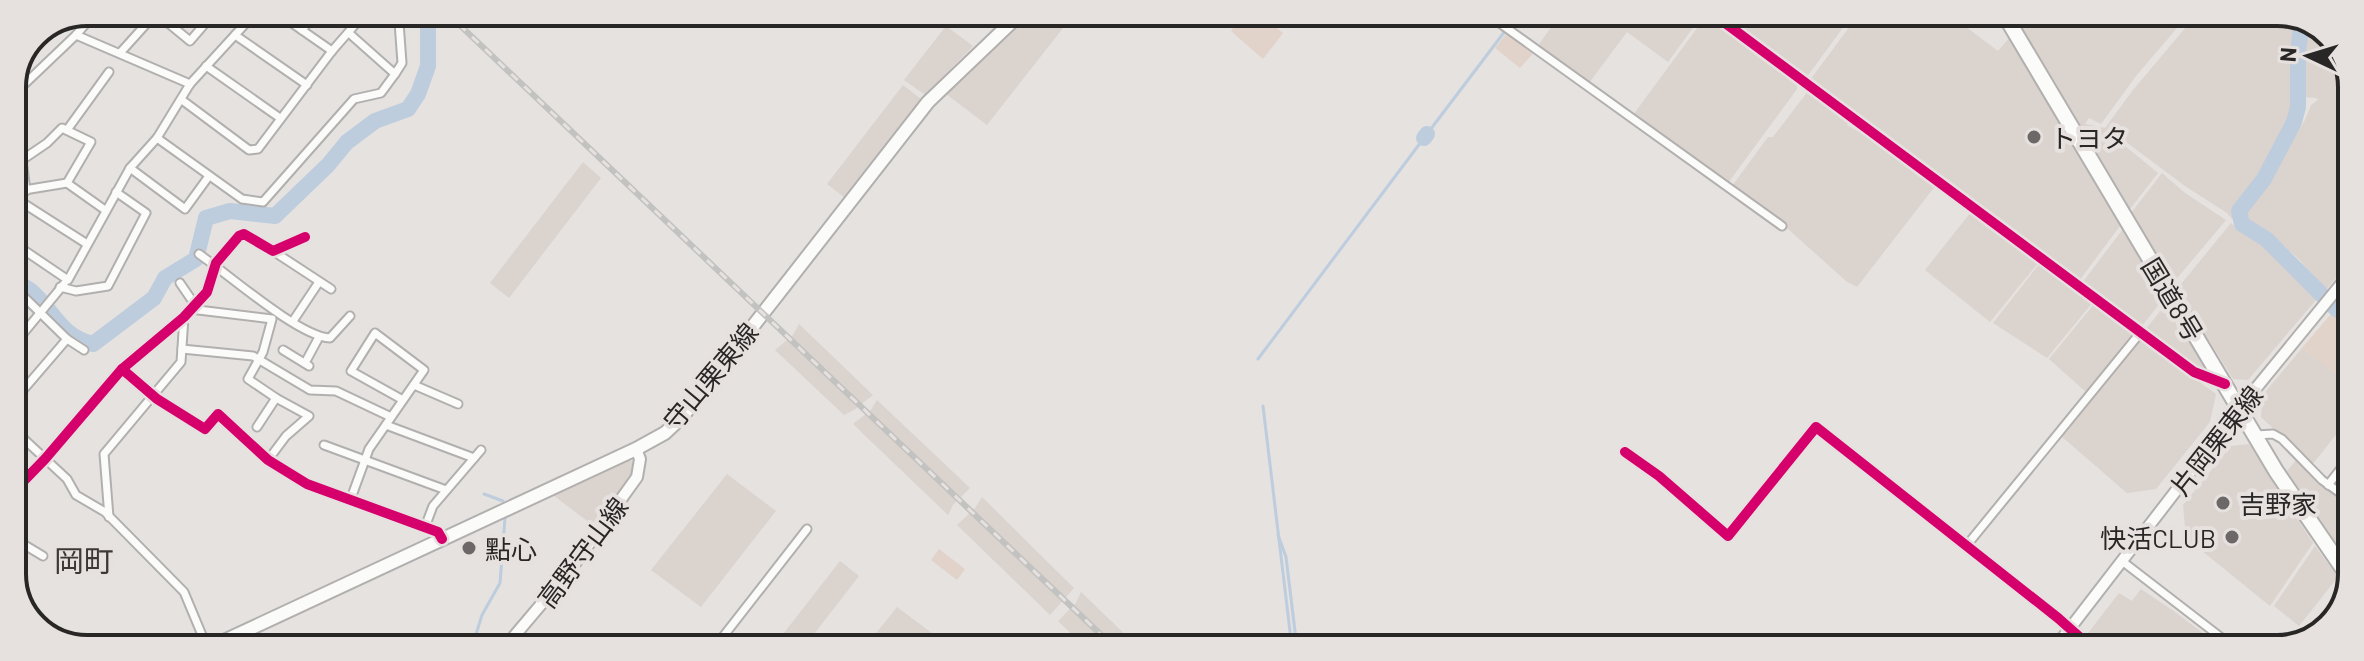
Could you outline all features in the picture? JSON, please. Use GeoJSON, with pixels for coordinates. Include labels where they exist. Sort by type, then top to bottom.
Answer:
{"type":"FeatureCollection","features":[{"type":"Feature","properties":{"kind":"highway","name":"国道8号"},"geometry":{"type":"LineString","coordinates":[[2011,26],[2276,471],[2338,561]]}},
{"type":"Feature","properties":{"kind":"main road","name":"守山栗東線"},"geometry":{"type":"LineString","coordinates":[[235,635],[665,433],[682,417],[928,102],[1007,26]]}},
{"type":"Feature","properties":{"kind":"main road","name":"片岡栗東線"},"geometry":{"type":"LineString","coordinates":[[2064,635],[2239,409],[2338,288]]}},
{"type":"Feature","properties":{"kind":"main road","name":"高野守山線"},"geometry":{"type":"LineString","coordinates":[[515,635],[571,569],[637,477],[640,459],[636,449]]}},
{"type":"Feature","properties":{"kind":"street"},"geometry":{"type":"LineString","coordinates":[[26,82],[84,26]]}},
{"type":"Feature","properties":{"kind":"street"},"geometry":{"type":"LineString","coordinates":[[120,53],[144,26]]}},
{"type":"Feature","properties":{"kind":"street"},"geometry":{"type":"LineString","coordinates":[[172,26],[190,41],[203,26]]}},
{"type":"Feature","properties":{"kind":"street"},"geometry":{"type":"LineString","coordinates":[[26,332],[68,280],[130,168],[157,138],[190,84],[243,26]]}},
{"type":"Feature","properties":{"kind":"street"},"geometry":{"type":"LineString","coordinates":[[296,26],[332,51]]}},
{"type":"Feature","properties":{"kind":"street"},"geometry":{"type":"LineString","coordinates":[[302,30],[305,26]]}},
{"type":"Feature","properties":{"kind":"street"},"geometry":{"type":"LineString","coordinates":[[182,100],[249,150],[258,149],[332,51],[356,26]]}},
{"type":"Feature","properties":{"kind":"street"},"geometry":{"type":"LineString","coordinates":[[157,138],[242,199],[263,202],[354,99],[381,93],[402,63],[399,26]]}},
{"type":"Feature","properties":{"kind":"street"},"geometry":{"type":"LineString","coordinates":[[1506,26],[1782,226]]}},
{"type":"Feature","properties":{"kind":"street"},"geometry":{"type":"LineString","coordinates":[[1729,26],[2194,372],[2225,384]]}},
{"type":"Feature","properties":{"kind":"street"},"geometry":{"type":"LineString","coordinates":[[350,34],[395,74]]}},
{"type":"Feature","properties":{"kind":"street"},"geometry":{"type":"LineString","coordinates":[[76,35],[190,84]]}},
{"type":"Feature","properties":{"kind":"street"},"geometry":{"type":"LineString","coordinates":[[235,35],[307,85]]}},
{"type":"Feature","properties":{"kind":"street"},"geometry":{"type":"LineString","coordinates":[[206,66],[280,118]]}},
{"type":"Feature","properties":{"kind":"street"},"geometry":{"type":"LineString","coordinates":[[67,130],[109,72]]}},
{"type":"Feature","properties":{"kind":"street"},"geometry":{"type":"LineString","coordinates":[[26,157],[62,128],[91,142],[67,183]]}},
{"type":"Feature","properties":{"kind":"street"},"geometry":{"type":"LineString","coordinates":[[130,168],[185,209],[209,176]]}},
{"type":"Feature","properties":{"kind":"street"},"geometry":{"type":"LineString","coordinates":[[26,191],[67,183],[105,210]]}},
{"type":"Feature","properties":{"kind":"street"},"geometry":{"type":"LineString","coordinates":[[60,287],[76,291],[108,286],[146,213],[116,192]]}},
{"type":"Feature","properties":{"kind":"street"},"geometry":{"type":"LineString","coordinates":[[26,203],[87,244]]}},
{"type":"Feature","properties":{"kind":"street"},"geometry":{"type":"LineString","coordinates":[[26,479],[122,369],[184,317],[207,292],[216,265],[239,236],[244,234],[331,289]]}},
{"type":"Feature","properties":{"kind":"street"},"geometry":{"type":"LineString","coordinates":[[273,251],[305,237]]}},
{"type":"Feature","properties":{"kind":"street"},"geometry":{"type":"LineString","coordinates":[[26,251],[68,280]]}},
{"type":"Feature","properties":{"kind":"street"},"geometry":{"type":"LineString","coordinates":[[199,254],[319,337],[330,338],[350,316]]}},
{"type":"Feature","properties":{"kind":"street"},"geometry":{"type":"LineString","coordinates":[[293,321],[319,282]]}},
{"type":"Feature","properties":{"kind":"street"},"geometry":{"type":"LineString","coordinates":[[180,283],[193,307]]}},
{"type":"Feature","properties":{"kind":"street"},"geometry":{"type":"LineString","coordinates":[[26,302],[67,339],[84,350]]}},
{"type":"Feature","properties":{"kind":"street"},"geometry":{"type":"LineString","coordinates":[[193,307],[272,319],[259,360],[248,379],[309,416],[286,436],[268,460]]}},
{"type":"Feature","properties":{"kind":"street"},"geometry":{"type":"LineString","coordinates":[[109,517],[104,454],[181,362],[184,317]]}},
{"type":"Feature","properties":{"kind":"street"},"geometry":{"type":"LineString","coordinates":[[1967,545],[2141,332]]}},
{"type":"Feature","properties":{"kind":"street"},"geometry":{"type":"LineString","coordinates":[[350,501],[369,449],[424,370],[375,333],[351,371],[403,400]]}},
{"type":"Feature","properties":{"kind":"street"},"geometry":{"type":"LineString","coordinates":[[283,350],[307,364],[319,337]]}},
{"type":"Feature","properties":{"kind":"street"},"geometry":{"type":"LineString","coordinates":[[26,387],[67,339]]}},
{"type":"Feature","properties":{"kind":"street"},"geometry":{"type":"LineString","coordinates":[[182,349],[253,356],[310,390],[336,391],[389,421],[474,458]]}},
{"type":"Feature","properties":{"kind":"street"},"geometry":{"type":"LineString","coordinates":[[122,369],[153,396],[205,429],[218,414],[268,460],[307,484],[438,532],[442,539]]}},
{"type":"Feature","properties":{"kind":"street"},"geometry":{"type":"LineString","coordinates":[[414,385],[458,404]]}},
{"type":"Feature","properties":{"kind":"street"},"geometry":{"type":"LineString","coordinates":[[257,427],[276,398]]}},
{"type":"Feature","properties":{"kind":"street"},"geometry":{"type":"LineString","coordinates":[[1625,452],[1659,476],[1728,536],[1816,427],[2058,618],[2075,635]]}},
{"type":"Feature","properties":{"kind":"street"},"geometry":{"type":"LineString","coordinates":[[2256,435],[2273,434],[2282,439],[2338,492]]}},
{"type":"Feature","properties":{"kind":"street"},"geometry":{"type":"LineString","coordinates":[[26,441],[67,479],[76,495],[109,517],[184,592],[204,635]]}},
{"type":"Feature","properties":{"kind":"street"},"geometry":{"type":"LineString","coordinates":[[324,445],[446,490]]}},
{"type":"Feature","properties":{"kind":"street"},"geometry":{"type":"LineString","coordinates":[[425,527],[433,506],[481,450]]}},
{"type":"Feature","properties":{"kind":"street"},"geometry":{"type":"LineString","coordinates":[[2328,485],[2338,472]]}},
{"type":"Feature","properties":{"kind":"street"},"geometry":{"type":"LineString","coordinates":[[724,635],[807,529]]}},
{"type":"Feature","properties":{"kind":"street"},"geometry":{"type":"LineString","coordinates":[[26,546],[43,556]]}},
{"type":"Feature","properties":{"kind":"street"},"geometry":{"type":"LineString","coordinates":[[2122,561],[2218,635]]}},
{"type":"Feature","properties":{"kind":"shaded area"},"geometry":{"type":"Polygon","coordinates":[[[946,26],[973,46],[925,95],[904,80],[946,26]]]}},
{"type":"Feature","properties":{"kind":"shaded area"},"geometry":{"type":"Polygon","coordinates":[[[1017,26],[1063,28],[987,125],[946,94],[1017,26]]]}},
{"type":"Feature","properties":{"kind":"shaded area"},"geometry":{"type":"Polygon","coordinates":[[[1235,26],[1274,26],[1283,33],[1263,59],[1231,31],[1235,26]]]}},
{"type":"Feature","properties":{"kind":"shaded area"},"geometry":{"type":"Polygon","coordinates":[[[1552,26],[1694,26],[1668,62],[1627,32],[1589,83],[1538,46],[1552,26]]]}},
{"type":"Feature","properties":{"kind":"shaded area"},"geometry":{"type":"Polygon","coordinates":[[[1699,26],[1720,26],[1797,83],[1797,89],[1728,183],[1633,115],[1699,26]]]}},
{"type":"Feature","properties":{"kind":"shaded area"},"geometry":{"type":"Polygon","coordinates":[[[1738,26],[1844,26],[1806,78],[1738,26]]]}},
{"type":"Feature","properties":{"kind":"shaded area"},"geometry":{"type":"Polygon","coordinates":[[[1850,26],[1965,26],[1998,51],[2009,38],[2120,226],[2079,281],[1810,80],[1850,26]]]}},
{"type":"Feature","properties":{"kind":"shaded area"},"geometry":{"type":"Polygon","coordinates":[[[2020,26],[2179,26],[2136,76],[2101,124],[2089,118],[2085,124],[2105,128],[2187,26],[2277,26],[2297,30],[2291,82],[2302,87],[2303,47],[2306,33],[2311,36],[2330,56],[2338,83],[2338,276],[2325,291],[2299,259],[2262,228],[2246,219],[2246,210],[2269,180],[2311,105],[2318,100],[2316,98],[2292,96],[2293,110],[2256,180],[2235,211],[2235,219],[2118,136],[2114,137],[2158,173],[2130,209],[2083,130],[2085,125],[2082,129],[2020,26]]]}},
{"type":"Feature","properties":{"kind":"shaded area"},"geometry":{"type":"Polygon","coordinates":[[[1507,33],[1534,52],[1520,68],[1495,48],[1507,33]]]}},
{"type":"Feature","properties":{"kind":"shaded area"},"geometry":{"type":"Polygon","coordinates":[[[903,85],[921,99],[844,197],[827,184],[903,85]]]}},
{"type":"Feature","properties":{"kind":"shaded area"},"geometry":{"type":"Polygon","coordinates":[[[1808,91],[1847,125],[1880,144],[1936,185],[1857,287],[1846,281],[1778,220],[1732,186],[1768,137],[1773,137],[1808,91]]]}},
{"type":"Feature","properties":{"kind":"shaded area"},"geometry":{"type":"Polygon","coordinates":[[[583,162],[601,178],[509,298],[490,283],[583,162]]]}},
{"type":"Feature","properties":{"kind":"shaded area"},"geometry":{"type":"Polygon","coordinates":[[[2162,173],[2185,193],[2226,220],[2173,283],[2131,213],[2162,173]]]}},
{"type":"Feature","properties":{"kind":"shaded area"},"geometry":{"type":"Polygon","coordinates":[[[1971,212],[2039,262],[1990,322],[1925,270],[1971,212]]]}},
{"type":"Feature","properties":{"kind":"shaded area"},"geometry":{"type":"Polygon","coordinates":[[[2231,223],[2245,235],[2261,240],[2316,300],[2248,380],[2233,379],[2177,289],[2231,223]]]}},
{"type":"Feature","properties":{"kind":"shaded area"},"geometry":{"type":"Polygon","coordinates":[[[2123,229],[2164,298],[2141,327],[2082,283],[2123,229]]]}},
{"type":"Feature","properties":{"kind":"shaded area"},"geometry":{"type":"Polygon","coordinates":[[[2040,263],[2093,302],[2047,358],[1993,323],[2040,263]]]}},
{"type":"Feature","properties":{"kind":"shaded area"},"geometry":{"type":"Polygon","coordinates":[[[2095,303],[2135,334],[2086,392],[2049,359],[2095,303]]]}},
{"type":"Feature","properties":{"kind":"shaded area"},"geometry":{"type":"Polygon","coordinates":[[[2167,303],[2208,368],[2201,372],[2145,330],[2167,303]]]}},
{"type":"Feature","properties":{"kind":"shaded area"},"geometry":{"type":"Polygon","coordinates":[[[2331,314],[2338,318],[2338,376],[2302,348],[2331,314]]]}},
{"type":"Feature","properties":{"kind":"shaded area"},"geometry":{"type":"Polygon","coordinates":[[[799,324],[873,395],[844,415],[775,350],[793,335],[799,324]]]}},
{"type":"Feature","properties":{"kind":"shaded area"},"geometry":{"type":"Polygon","coordinates":[[[2141,339],[2216,394],[2210,422],[2156,489],[2127,493],[2061,436],[2141,339]]]}},
{"type":"Feature","properties":{"kind":"shaded area"},"geometry":{"type":"Polygon","coordinates":[[[2302,348],[2338,376],[2338,432],[2312,465],[2261,417],[2262,396],[2302,348]]]}},
{"type":"Feature","properties":{"kind":"shaded area"},"geometry":{"type":"Polygon","coordinates":[[[877,400],[970,488],[953,505],[948,515],[853,424],[871,410],[877,400]]]}},
{"type":"Feature","properties":{"kind":"shaded area"},"geometry":{"type":"Polygon","coordinates":[[[2249,444],[2313,543],[2270,606],[2186,538],[2183,505],[2231,446],[2249,444]]]}},
{"type":"Feature","properties":{"kind":"shaded area"},"geometry":{"type":"Polygon","coordinates":[[[2297,459],[2338,496],[2338,546],[2287,471],[2297,459]]]}},
{"type":"Feature","properties":{"kind":"shaded area"},"geometry":{"type":"Polygon","coordinates":[[[629,460],[635,463],[633,473],[595,527],[553,495],[629,460]]]}},
{"type":"Feature","properties":{"kind":"shaded area"},"geometry":{"type":"Polygon","coordinates":[[[727,474],[776,511],[701,607],[651,570],[727,474]]]}},
{"type":"Feature","properties":{"kind":"shaded area"},"geometry":{"type":"Polygon","coordinates":[[[982,497],[1074,588],[1050,615],[957,525],[982,497]]]}},
{"type":"Feature","properties":{"kind":"shaded area"},"geometry":{"type":"Polygon","coordinates":[[[2315,546],[2338,578],[2299,626],[2274,606],[2315,546]]]}},
{"type":"Feature","properties":{"kind":"shaded area"},"geometry":{"type":"Polygon","coordinates":[[[939,549],[965,569],[957,580],[931,560],[939,549]]]}},
{"type":"Feature","properties":{"kind":"shaded area"},"geometry":{"type":"Polygon","coordinates":[[[840,561],[859,576],[813,635],[782,635],[840,561]]]}},
{"type":"Feature","properties":{"kind":"shaded area"},"geometry":{"type":"Polygon","coordinates":[[[2141,589],[2205,635],[2087,635],[2119,593],[2132,601],[2141,589]]]}},
{"type":"Feature","properties":{"kind":"shaded area"},"geometry":{"type":"Polygon","coordinates":[[[1081,592],[1126,635],[1073,635],[1058,621],[1076,603],[1081,592]]]}},
{"type":"Feature","properties":{"kind":"shaded area"},"geometry":{"type":"Polygon","coordinates":[[[897,607],[935,635],[875,635],[897,607]]]}},
{"type":"Feature","properties":{"kind":"waterway"},"geometry":{"type":"LineString","coordinates":[[26,288],[72,335],[93,344],[154,298],[165,278],[196,259],[206,218],[230,211],[275,216],[328,165],[347,142],[375,121],[408,109],[418,94],[428,66],[428,26]]}},
{"type":"Feature","properties":{"kind":"waterway"},"geometry":{"type":"LineString","coordinates":[[1427,134],[1509,26]]}},
{"type":"Feature","properties":{"kind":"waterway"},"geometry":{"type":"LineString","coordinates":[[2301,31],[2298,107],[2294,122],[2264,179],[2239,211],[2242,224],[2266,239],[2322,295]]}},
{"type":"Feature","properties":{"kind":"waterway"},"geometry":{"type":"LineString","coordinates":[[1424,138],[1427,134]]}},
{"type":"Feature","properties":{"kind":"waterway"},"geometry":{"type":"LineString","coordinates":[[1258,359],[1424,138]]}},
{"type":"Feature","properties":{"kind":"waterway"},"geometry":{"type":"LineString","coordinates":[[2334,307],[2338,310]]}},
{"type":"Feature","properties":{"kind":"waterway"},"geometry":{"type":"LineString","coordinates":[[1263,406],[1290,635]]}},
{"type":"Feature","properties":{"kind":"waterway"},"geometry":{"type":"LineString","coordinates":[[484,494],[503,501]]}},
{"type":"Feature","properties":{"kind":"waterway"},"geometry":{"type":"LineString","coordinates":[[476,635],[482,615],[500,583],[505,518]]}},
{"type":"Feature","properties":{"kind":"waterway"},"geometry":{"type":"LineString","coordinates":[[1278,535],[1286,557],[1295,635]]}},
{"type":"Feature","properties":{"kind":"railway"},"geometry":{"type":"LineString","coordinates":[[461,26],[1101,635]]}},
{"type":"Feature","properties":{"kind":"cycle path"},"geometry":{"type":"LineString","coordinates":[[1729,26],[2194,372],[2225,384]]}},
{"type":"Feature","properties":{"kind":"cycle path"},"geometry":{"type":"LineString","coordinates":[[26,479],[122,369],[184,317],[207,292],[216,263],[239,236],[244,234],[273,251],[305,237]]}},
{"type":"Feature","properties":{"kind":"cycle path"},"geometry":{"type":"LineString","coordinates":[[122,369],[157,399],[205,429],[218,414],[268,460],[307,484],[438,532],[442,539]]}},
{"type":"Feature","properties":{"kind":"cycle path"},"geometry":{"type":"LineString","coordinates":[[1625,452],[1659,476],[1728,536],[1816,427],[2077,635]]}},
{"type":"Feature","properties":{"kind":"place","name":"トヨタ"},"geometry":{"type":"Point","coordinates":[2034,137]}},
{"type":"Feature","properties":{"kind":"place","name":"吉野家"},"geometry":{"type":"Point","coordinates":[2223,503]}},
{"type":"Feature","properties":{"kind":"place","name":"快活CLUB"},"geometry":{"type":"Point","coordinates":[2232,537]}},
{"type":"Feature","properties":{"kind":"place","name":"點心"},"geometry":{"type":"Point","coordinates":[469,548]}},
{"type":"Feature","properties":{"kind":"district","name":"岡町"},"geometry":{"type":"Point","coordinates":[84,560]}}]}
